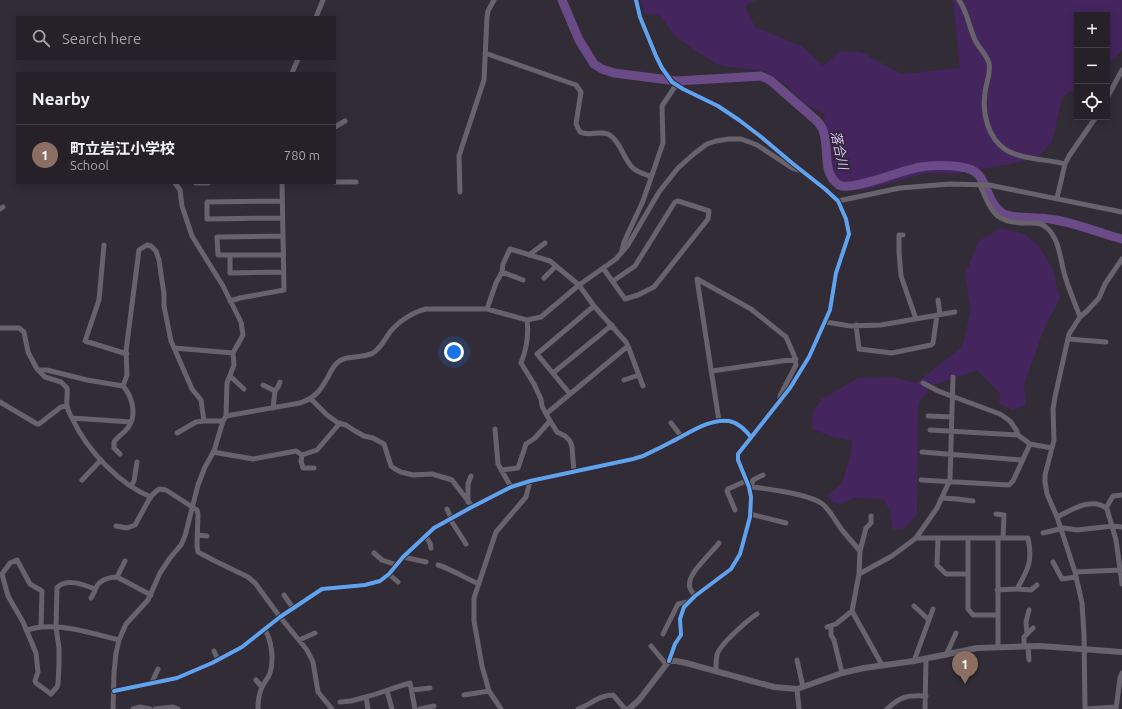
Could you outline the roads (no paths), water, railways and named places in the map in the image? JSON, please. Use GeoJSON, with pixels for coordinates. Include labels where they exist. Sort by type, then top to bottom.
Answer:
{"type":"FeatureCollection","features":[{"type":"Feature","properties":{"kind":"street"},"geometry":{"type":"LineString","coordinates":[[316,16],[323,0]]}},
{"type":"Feature","properties":{"kind":"street"},"geometry":{"type":"LineString","coordinates":[[460,192],[458,156],[484,80],[487,17],[488,11],[494,0]]}},
{"type":"Feature","properties":{"kind":"street"},"geometry":{"type":"LineString","coordinates":[[629,709],[639,700],[667,662],[681,635],[680,615],[684,607],[695,596],[728,572],[736,562],[746,535],[750,514],[751,497],[750,487],[746,481],[738,460],[738,454],[780,403],[790,388],[826,322],[830,310],[836,273],[849,234],[846,219],[838,202],[825,189],[739,120],[718,106],[673,82],[662,68],[640,16],[636,0]]}},
{"type":"Feature","properties":{"kind":"street"},"geometry":{"type":"LineString","coordinates":[[959,0],[968,17],[972,33],[989,63],[989,76],[985,94],[985,110],[989,130],[992,135],[998,143],[1012,152],[1028,157],[1065,164]]}},
{"type":"Feature","properties":{"kind":"street"},"geometry":{"type":"LineString","coordinates":[[485,53],[569,82],[578,87],[581,92],[581,97],[576,124],[580,132],[587,134],[602,133],[610,135],[616,140],[626,160],[633,168],[651,177]]}},
{"type":"Feature","properties":{"kind":"street"},"geometry":{"type":"LineString","coordinates":[[292,72],[298,60]]}},
{"type":"Feature","properties":{"kind":"street"},"geometry":{"type":"LineString","coordinates":[[1110,92],[1122,70]]}},
{"type":"Feature","properties":{"kind":"street"},"geometry":{"type":"LineString","coordinates":[[621,253],[624,242],[643,201],[663,143],[662,106],[673,82]]}},
{"type":"Feature","properties":{"kind":"street"},"geometry":{"type":"LineString","coordinates":[[1057,198],[1065,164],[1094,120]]}},
{"type":"Feature","properties":{"kind":"street"},"geometry":{"type":"LineString","coordinates":[[336,126],[345,121]]}},
{"type":"Feature","properties":{"kind":"street"},"geometry":{"type":"LineString","coordinates":[[226,416],[300,403],[311,399],[336,364],[344,359],[373,353],[398,323],[420,310],[487,309],[527,320],[541,317],[579,285],[616,260],[628,245],[668,179],[690,156],[708,144],[728,139],[741,139],[757,145],[792,168],[801,170]]}},
{"type":"Feature","properties":{"kind":"street"},"geometry":{"type":"LineString","coordinates":[[336,182],[356,182]]}},
{"type":"Feature","properties":{"kind":"street"},"geometry":{"type":"LineString","coordinates":[[114,709],[115,660],[119,640],[126,624],[151,595],[160,573],[181,545],[185,536],[198,484],[213,452],[226,416],[227,382],[234,365],[233,353],[242,335],[242,328],[216,273],[192,236],[182,206],[180,190],[176,184]]}},
{"type":"Feature","properties":{"kind":"street"},"geometry":{"type":"LineString","coordinates":[[230,301],[284,290],[282,184]]}},
{"type":"Feature","properties":{"kind":"street"},"geometry":{"type":"LineString","coordinates":[[838,202],[900,188],[950,184],[980,185],[1004,187],[1122,212]]}},
{"type":"Feature","properties":{"kind":"street"},"geometry":{"type":"LineString","coordinates":[[980,185],[990,206],[997,216],[1013,222],[1037,223],[1051,232],[1058,246],[1065,277],[1080,317]]}},
{"type":"Feature","properties":{"kind":"street"},"geometry":{"type":"LineString","coordinates":[[282,201],[207,202],[207,219],[282,218]]}},
{"type":"Feature","properties":{"kind":"street"},"geometry":{"type":"LineString","coordinates":[[603,268],[612,281],[625,299],[638,295],[654,287],[708,219],[709,212],[678,201],[675,202],[635,266],[612,281]]}},
{"type":"Feature","properties":{"kind":"street"},"geometry":{"type":"LineString","coordinates":[[903,235],[899,235],[901,276],[916,319]]}},
{"type":"Feature","properties":{"kind":"street"},"geometry":{"type":"LineString","coordinates":[[283,236],[217,237],[218,255],[283,255]]}},
{"type":"Feature","properties":{"kind":"street"},"geometry":{"type":"LineString","coordinates":[[529,255],[545,243]]}},
{"type":"Feature","properties":{"kind":"street"},"geometry":{"type":"LineString","coordinates":[[104,245],[99,300],[86,341],[126,354]]}},
{"type":"Feature","properties":{"kind":"street"},"geometry":{"type":"LineString","coordinates":[[123,386],[127,375],[126,354],[139,250],[146,245],[151,246],[156,251],[159,260],[168,328],[174,348],[192,389],[201,400],[204,421]]}},
{"type":"Feature","properties":{"kind":"street"},"geometry":{"type":"LineString","coordinates":[[487,309],[510,249],[550,261],[579,285],[594,306],[612,325],[628,346],[643,386]]}},
{"type":"Feature","properties":{"kind":"street"},"geometry":{"type":"LineString","coordinates":[[230,255],[230,273],[283,272]]}},
{"type":"Feature","properties":{"kind":"street"},"geometry":{"type":"LineString","coordinates":[[1122,259],[1105,284],[1099,298],[1080,317],[1069,334],[1053,409],[1054,440],[1047,465],[1045,482],[1047,494],[1075,575],[1082,607],[1086,709],[1116,708],[1122,673]]}},
{"type":"Feature","properties":{"kind":"street"},"geometry":{"type":"LineString","coordinates":[[544,278],[556,266]]}},
{"type":"Feature","properties":{"kind":"street"},"geometry":{"type":"LineString","coordinates":[[502,272],[523,280]]}},
{"type":"Feature","properties":{"kind":"street"},"geometry":{"type":"LineString","coordinates":[[719,421],[697,279],[751,309],[776,328],[786,338],[796,359],[796,365],[780,396],[780,403]]}},
{"type":"Feature","properties":{"kind":"street"},"geometry":{"type":"LineString","coordinates":[[856,325],[859,349],[892,353],[931,345],[939,315],[938,300]]}},
{"type":"Feature","properties":{"kind":"street"},"geometry":{"type":"LineString","coordinates":[[570,394],[538,354],[594,306]]}},
{"type":"Feature","properties":{"kind":"street"},"geometry":{"type":"LineString","coordinates":[[826,322],[856,325],[891,324],[956,312]]}},
{"type":"Feature","properties":{"kind":"street"},"geometry":{"type":"LineString","coordinates":[[527,320],[529,333],[526,352],[521,363],[534,384],[541,399],[542,406],[550,421],[557,432],[565,436],[570,441],[572,447],[574,472]]}},
{"type":"Feature","properties":{"kind":"street"},"geometry":{"type":"LineString","coordinates":[[553,373],[612,325]]}},
{"type":"Feature","properties":{"kind":"street"},"geometry":{"type":"LineString","coordinates":[[0,328],[22,329],[28,352],[38,370],[45,377],[61,382],[67,388],[67,406],[84,440],[101,460],[131,486],[142,494],[151,497]]}},
{"type":"Feature","properties":{"kind":"street"},"geometry":{"type":"LineString","coordinates":[[1068,340],[1106,342]]}},
{"type":"Feature","properties":{"kind":"street"},"geometry":{"type":"LineString","coordinates":[[546,414],[628,346]]}},
{"type":"Feature","properties":{"kind":"street"},"geometry":{"type":"LineString","coordinates":[[174,348],[233,353]]}},
{"type":"Feature","properties":{"kind":"street"},"geometry":{"type":"LineString","coordinates":[[712,371],[796,359]]}},
{"type":"Feature","properties":{"kind":"street"},"geometry":{"type":"LineString","coordinates":[[38,370],[47,370],[87,380],[123,386],[129,395],[134,413],[126,430],[114,442],[114,448],[120,454]]}},
{"type":"Feature","properties":{"kind":"street"},"geometry":{"type":"LineString","coordinates":[[624,380],[639,375]]}},
{"type":"Feature","properties":{"kind":"street"},"geometry":{"type":"LineString","coordinates":[[230,376],[244,389]]}},
{"type":"Feature","properties":{"kind":"street"},"geometry":{"type":"LineString","coordinates":[[859,574],[892,556],[916,538],[930,520],[950,482],[953,377]]}},
{"type":"Feature","properties":{"kind":"street"},"geometry":{"type":"LineString","coordinates":[[273,408],[275,391],[280,382]]}},
{"type":"Feature","properties":{"kind":"street"},"geometry":{"type":"LineString","coordinates":[[923,383],[952,397],[1000,414],[1010,421],[1018,435],[1030,444],[1052,448]]}},
{"type":"Feature","properties":{"kind":"street"},"geometry":{"type":"LineString","coordinates":[[263,386],[275,391]]}},
{"type":"Feature","properties":{"kind":"street"},"geometry":{"type":"LineString","coordinates":[[311,399],[327,415],[340,423],[346,424],[364,436],[373,438],[384,444],[391,466],[395,469],[413,475],[432,474],[452,480],[472,506]]}},
{"type":"Feature","properties":{"kind":"street"},"geometry":{"type":"LineString","coordinates":[[0,402],[37,424],[61,407],[67,406]]}},
{"type":"Feature","properties":{"kind":"street"},"geometry":{"type":"LineString","coordinates":[[928,416],[952,417]]}},
{"type":"Feature","properties":{"kind":"street"},"geometry":{"type":"LineString","coordinates":[[72,418],[131,422]]}},
{"type":"Feature","properties":{"kind":"street"},"geometry":{"type":"LineString","coordinates":[[177,433],[196,422],[223,421]]}},
{"type":"Feature","properties":{"kind":"street"},"geometry":{"type":"LineString","coordinates":[[501,470],[518,468],[526,444],[550,421]]}},
{"type":"Feature","properties":{"kind":"street"},"geometry":{"type":"LineString","coordinates":[[114,691],[177,678],[196,671],[242,647],[280,617],[322,589],[377,583],[389,574],[403,557],[434,528],[472,506],[511,487],[530,481],[643,456],[706,425],[719,421],[728,421],[740,425],[751,437]]}},
{"type":"Feature","properties":{"kind":"street"},"geometry":{"type":"LineString","coordinates":[[302,455],[317,450],[340,423]]}},
{"type":"Feature","properties":{"kind":"street"},"geometry":{"type":"LineString","coordinates":[[671,423],[682,437]]}},
{"type":"Feature","properties":{"kind":"street"},"geometry":{"type":"LineString","coordinates":[[495,429],[498,464],[511,487]]}},
{"type":"Feature","properties":{"kind":"street"},"geometry":{"type":"LineString","coordinates":[[930,430],[1018,435]]}},
{"type":"Feature","properties":{"kind":"street"},"geometry":{"type":"LineString","coordinates":[[921,480],[1009,485],[1013,481],[1030,444]]}},
{"type":"Feature","properties":{"kind":"street"},"geometry":{"type":"LineString","coordinates":[[213,452],[253,459],[296,451],[302,455]]}},
{"type":"Feature","properties":{"kind":"street"},"geometry":{"type":"LineString","coordinates":[[922,452],[1022,460]]}},
{"type":"Feature","properties":{"kind":"street"},"geometry":{"type":"LineString","coordinates":[[302,455],[301,461],[303,468],[314,468]]}},
{"type":"Feature","properties":{"kind":"street"},"geometry":{"type":"LineString","coordinates":[[82,480],[101,460]]}},
{"type":"Feature","properties":{"kind":"street"},"geometry":{"type":"LineString","coordinates":[[131,486],[134,481],[137,462]]}},
{"type":"Feature","properties":{"kind":"street"},"geometry":{"type":"LineString","coordinates":[[750,487],[753,480],[763,475]]}},
{"type":"Feature","properties":{"kind":"street"},"geometry":{"type":"LineString","coordinates":[[468,502],[468,484],[471,476]]}},
{"type":"Feature","properties":{"kind":"street"},"geometry":{"type":"LineString","coordinates":[[501,709],[488,691],[482,666],[473,609],[474,598],[496,532],[526,497],[530,481]]}},
{"type":"Feature","properties":{"kind":"street"},"geometry":{"type":"LineString","coordinates":[[735,510],[728,489],[746,481]]}},
{"type":"Feature","properties":{"kind":"street"},"geometry":{"type":"LineString","coordinates":[[750,487],[788,492],[821,503],[826,507],[842,530],[860,551]]}},
{"type":"Feature","properties":{"kind":"street"},"geometry":{"type":"LineString","coordinates":[[116,526],[127,528],[135,525],[151,497],[157,490],[162,488],[197,510],[198,552],[255,583],[307,650],[313,662],[318,692],[332,709]]}},
{"type":"Feature","properties":{"kind":"street"},"geometry":{"type":"LineString","coordinates":[[1106,508],[1113,496],[1122,495]]}},
{"type":"Feature","properties":{"kind":"street"},"geometry":{"type":"LineString","coordinates":[[942,498],[973,501]]}},
{"type":"Feature","properties":{"kind":"street"},"geometry":{"type":"LineString","coordinates":[[1056,517],[1077,507],[1090,504],[1101,505],[1106,508],[1113,526],[1122,584]]}},
{"type":"Feature","properties":{"kind":"street"},"geometry":{"type":"LineString","coordinates":[[447,509],[466,544]]}},
{"type":"Feature","properties":{"kind":"street"},"geometry":{"type":"LineString","coordinates":[[750,514],[786,522]]}},
{"type":"Feature","properties":{"kind":"street"},"geometry":{"type":"LineString","coordinates":[[996,514],[1004,515],[1000,538],[997,590],[998,646]]}},
{"type":"Feature","properties":{"kind":"street"},"geometry":{"type":"LineString","coordinates":[[871,516],[871,523],[866,528],[860,551],[859,574],[852,611],[882,665]]}},
{"type":"Feature","properties":{"kind":"street"},"geometry":{"type":"LineString","coordinates":[[1043,533],[1060,528],[1077,530],[1113,526],[1122,527]]}},
{"type":"Feature","properties":{"kind":"street"},"geometry":{"type":"LineString","coordinates":[[198,535],[207,536]]}},
{"type":"Feature","properties":{"kind":"street"},"geometry":{"type":"LineString","coordinates":[[425,536],[430,543],[431,548]]}},
{"type":"Feature","properties":{"kind":"street"},"geometry":{"type":"LineString","coordinates":[[916,538],[1028,538],[1030,547],[1029,568],[1017,589]]}},
{"type":"Feature","properties":{"kind":"street"},"geometry":{"type":"LineString","coordinates":[[938,538],[938,564],[946,574],[968,574]]}},
{"type":"Feature","properties":{"kind":"street"},"geometry":{"type":"LineString","coordinates":[[968,538],[968,609],[974,615],[997,615]]}},
{"type":"Feature","properties":{"kind":"street"},"geometry":{"type":"LineString","coordinates":[[695,596],[690,588],[690,580],[701,563],[710,555],[719,543]]}},
{"type":"Feature","properties":{"kind":"street"},"geometry":{"type":"LineString","coordinates":[[374,553],[382,560],[397,565]]}},
{"type":"Feature","properties":{"kind":"street"},"geometry":{"type":"LineString","coordinates":[[403,557],[426,562]]}},
{"type":"Feature","properties":{"kind":"street"},"geometry":{"type":"LineString","coordinates":[[41,627],[42,591],[30,584],[17,560],[14,561],[7,566],[2,575],[8,596],[27,630],[36,653],[38,672],[36,683],[51,694],[58,684],[59,648],[56,627],[57,588],[65,583],[71,583],[86,585],[96,589]]}},
{"type":"Feature","properties":{"kind":"street"},"geometry":{"type":"LineString","coordinates":[[117,577],[125,561]]}},
{"type":"Feature","properties":{"kind":"street"},"geometry":{"type":"LineString","coordinates":[[1053,562],[1062,579],[1075,575],[1121,570]]}},
{"type":"Feature","properties":{"kind":"street"},"geometry":{"type":"LineString","coordinates":[[438,565],[448,568],[458,575],[479,584]]}},
{"type":"Feature","properties":{"kind":"street"},"geometry":{"type":"LineString","coordinates":[[389,574],[398,582]]}},
{"type":"Feature","properties":{"kind":"street"},"geometry":{"type":"LineString","coordinates":[[91,598],[95,594],[96,589],[105,579],[117,577],[151,595]]}},
{"type":"Feature","properties":{"kind":"street"},"geometry":{"type":"LineString","coordinates":[[997,590],[1031,590],[1037,585]]}},
{"type":"Feature","properties":{"kind":"street"},"geometry":{"type":"LineString","coordinates":[[284,595],[293,608]]}},
{"type":"Feature","properties":{"kind":"street"},"geometry":{"type":"LineString","coordinates":[[663,634],[678,604],[688,602]]}},
{"type":"Feature","properties":{"kind":"street"},"geometry":{"type":"LineString","coordinates":[[914,606],[929,620]]}},
{"type":"Feature","properties":{"kind":"street"},"geometry":{"type":"LineString","coordinates":[[914,661],[933,610]]}},
{"type":"Feature","properties":{"kind":"street"},"geometry":{"type":"LineString","coordinates":[[1027,634],[1026,622],[1029,610]]}},
{"type":"Feature","properties":{"kind":"street"},"geometry":{"type":"LineString","coordinates":[[842,674],[829,626],[852,611]]}},
{"type":"Feature","properties":{"kind":"street"},"geometry":{"type":"LineString","coordinates":[[716,671],[717,655],[722,647],[741,626],[757,614]]}},
{"type":"Feature","properties":{"kind":"street"},"geometry":{"type":"LineString","coordinates":[[27,630],[41,627],[56,627],[88,632],[119,640]]}},
{"type":"Feature","properties":{"kind":"street"},"geometry":{"type":"LineString","coordinates":[[1029,660],[1024,637],[1034,628]]}},
{"type":"Feature","properties":{"kind":"street"},"geometry":{"type":"LineString","coordinates":[[258,709],[258,700],[262,687],[270,672],[271,660],[269,636],[265,630]]}},
{"type":"Feature","properties":{"kind":"street"},"geometry":{"type":"LineString","coordinates":[[299,640],[315,633]]}},
{"type":"Feature","properties":{"kind":"street"},"geometry":{"type":"LineString","coordinates":[[946,655],[956,633]]}},
{"type":"Feature","properties":{"kind":"street"},"geometry":{"type":"LineString","coordinates":[[651,646],[667,662]]}},
{"type":"Feature","properties":{"kind":"street"},"geometry":{"type":"LineString","coordinates":[[667,662],[676,661],[774,687],[800,688],[842,674],[882,665],[926,659],[977,648],[1026,646],[1122,652]]}},
{"type":"Feature","properties":{"kind":"street"},"geometry":{"type":"LineString","coordinates":[[214,651],[218,660]]}},
{"type":"Feature","properties":{"kind":"street"},"geometry":{"type":"LineString","coordinates":[[925,709],[926,659]]}},
{"type":"Feature","properties":{"kind":"street"},"geometry":{"type":"LineString","coordinates":[[797,660],[800,688],[798,709]]}},
{"type":"Feature","properties":{"kind":"street"},"geometry":{"type":"LineString","coordinates":[[152,682],[158,669]]}},
{"type":"Feature","properties":{"kind":"street"},"geometry":{"type":"LineString","coordinates":[[256,680],[262,687]]}},
{"type":"Feature","properties":{"kind":"street"},"geometry":{"type":"LineString","coordinates":[[340,702],[366,698],[387,691],[391,688],[410,683],[415,709]]}},
{"type":"Feature","properties":{"kind":"street"},"geometry":{"type":"LineString","coordinates":[[412,690],[430,688]]}},
{"type":"Feature","properties":{"kind":"street"},"geometry":{"type":"LineString","coordinates":[[387,691],[392,709]]}},
{"type":"Feature","properties":{"kind":"street"},"geometry":{"type":"LineString","coordinates":[[464,695],[488,691]]}},
{"type":"Feature","properties":{"kind":"street"},"geometry":{"type":"LineString","coordinates":[[578,709],[588,706],[596,698],[613,695],[625,709]]}},
{"type":"Feature","properties":{"kind":"street"},"geometry":{"type":"LineString","coordinates":[[887,709],[895,701],[906,696],[926,696]]}},
{"type":"Feature","properties":{"kind":"street"},"geometry":{"type":"LineString","coordinates":[[366,698],[368,709]]}},
{"type":"Feature","properties":{"kind":"street"},"geometry":{"type":"LineString","coordinates":[[420,709],[434,706]]}},
{"type":"Feature","properties":{"kind":"street"},"geometry":{"type":"LineString","coordinates":[[133,709],[140,707],[150,709]]}},
{"type":"Feature","properties":{"kind":"street"},"geometry":{"type":"LineString","coordinates":[[155,709],[173,707],[178,709]]}},
{"type":"Feature","properties":{"kind":"waterway","name":"落合川"},"geometry":{"type":"LineString","coordinates":[[562,0],[579,40],[594,64],[602,69],[614,73],[677,81],[761,76],[770,80],[821,125],[825,135],[830,173],[833,180],[839,185],[845,186],[866,183],[925,166],[961,167],[970,169],[977,173],[982,179],[995,206],[1001,212],[1009,216],[1058,220],[1122,239]]}},
{"type":"Feature","properties":{"kind":"place","name":"町立岩江小学校"},"geometry":{"type":"Point","coordinates":[965,684]}}]}
